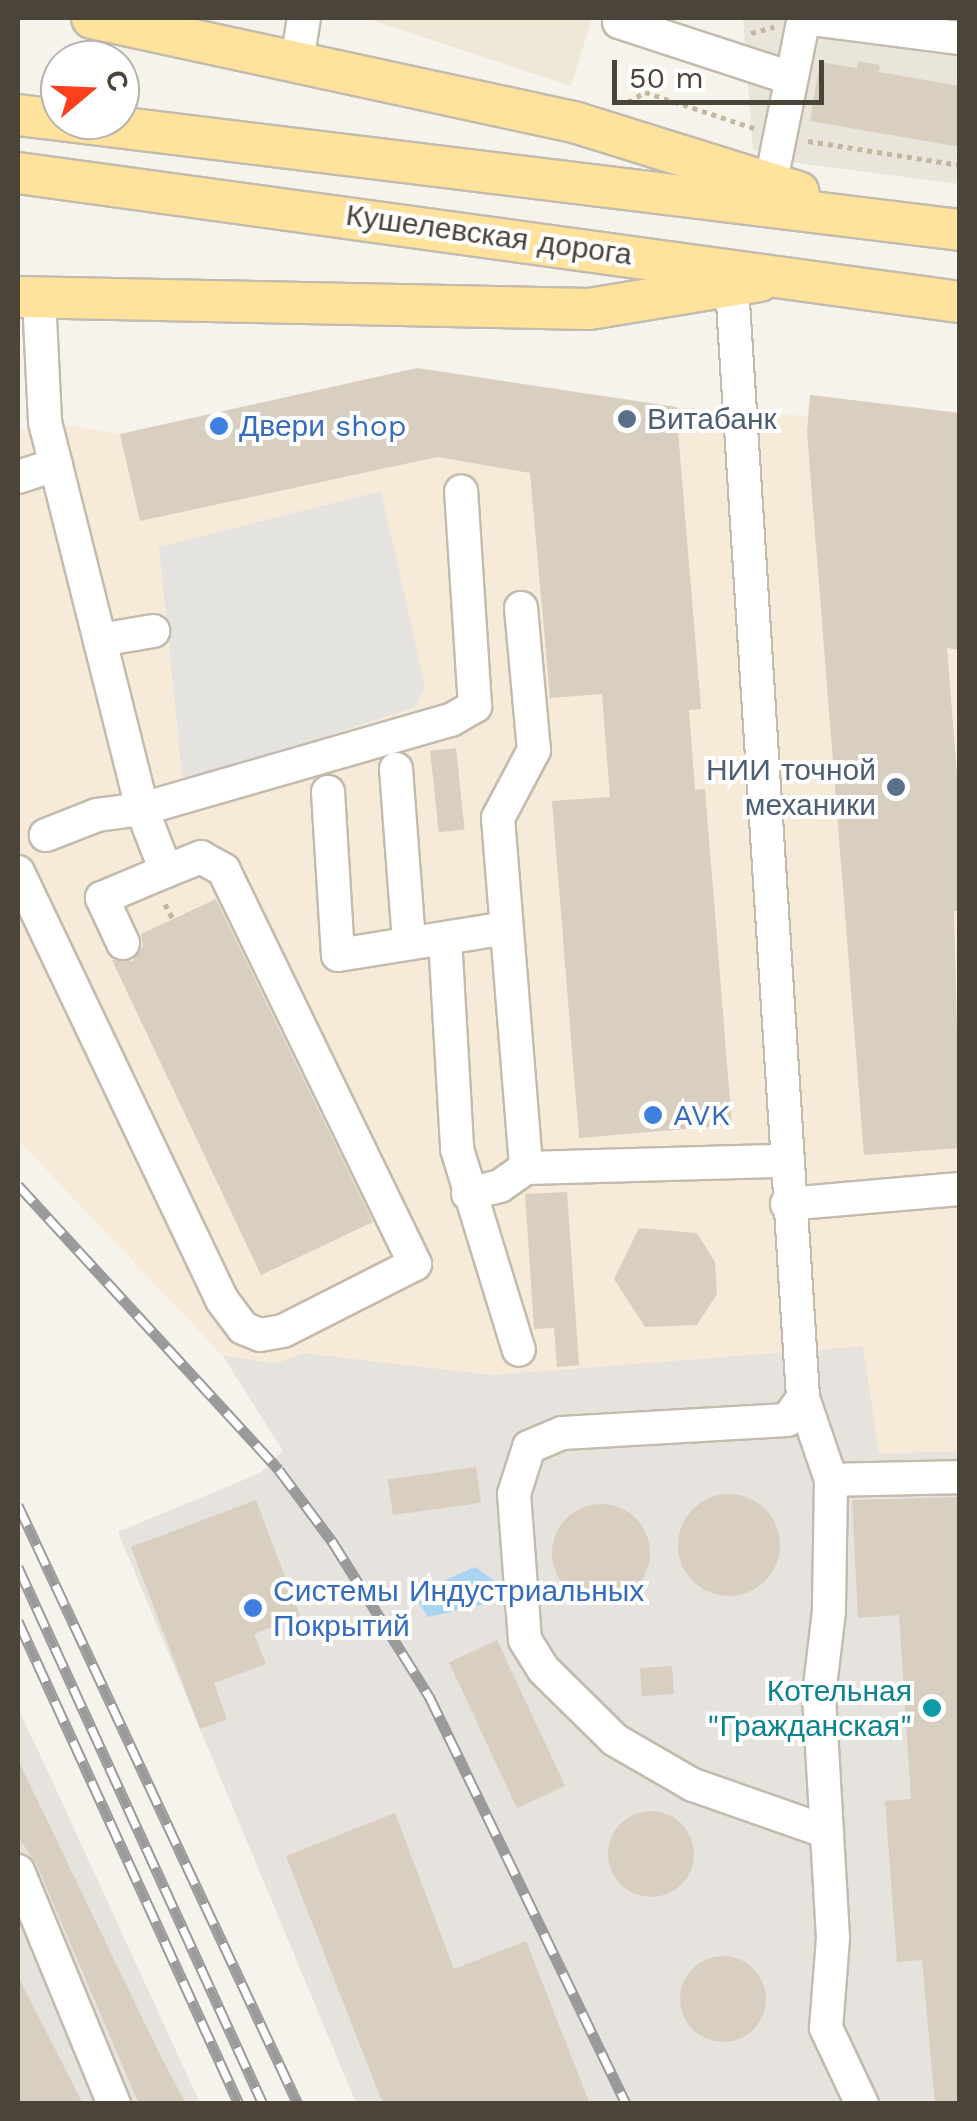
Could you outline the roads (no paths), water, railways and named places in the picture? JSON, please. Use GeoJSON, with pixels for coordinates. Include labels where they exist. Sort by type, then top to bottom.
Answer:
{"type":"FeatureCollection","features":[{"type":"Feature","properties":{"kind":"main road"},"geometry":{"type":"LineString","coordinates":[[92,18],[614,124],[858,216]]}},
{"type":"Feature","properties":{"kind":"main road","name":"Кушелевская дорога"},"geometry":{"type":"LineString","coordinates":[[18,115],[960,230]]}},
{"type":"Feature","properties":{"kind":"main road"},"geometry":{"type":"LineString","coordinates":[[604,185],[626,168],[614,124]]}},
{"type":"Feature","properties":{"kind":"main road","name":"Кушелевская дорога"},"geometry":{"type":"LineString","coordinates":[[18,173],[788,275],[960,302]]}},
{"type":"Feature","properties":{"kind":"main road"},"geometry":{"type":"LineString","coordinates":[[596,308],[616,290],[619,275],[612,258],[598,249]]}},
{"type":"Feature","properties":{"kind":"main road"},"geometry":{"type":"LineString","coordinates":[[28,298],[596,308],[788,275]]}},
{"type":"Feature","properties":{"kind":"lane"},"geometry":{"type":"LineString","coordinates":[[297,60],[304,18]]}},
{"type":"Feature","properties":{"kind":"lane"},"geometry":{"type":"LineString","coordinates":[[770,180],[787,77],[804,18],[960,38]]}},
{"type":"Feature","properties":{"kind":"lane"},"geometry":{"type":"LineString","coordinates":[[619,22],[787,77]]}},
{"type":"Feature","properties":{"kind":"lane"},"geometry":{"type":"LineString","coordinates":[[732,287],[784,1161],[803,1398],[832,1480],[819,1695],[833,1938],[826,2028],[862,2104]]}},
{"type":"Feature","properties":{"kind":"lane"},"geometry":{"type":"LineString","coordinates":[[28,298],[29,387],[56,466],[142,809],[166,870]]}},
{"type":"Feature","properties":{"kind":"lane"},"geometry":{"type":"LineString","coordinates":[[18,477],[56,466]]}},
{"type":"Feature","properties":{"kind":"lane"},"geometry":{"type":"LineString","coordinates":[[46,835],[97,815],[142,809],[451,720],[474,706],[461,491]]}},
{"type":"Feature","properties":{"kind":"lane"},"geometry":{"type":"LineString","coordinates":[[522,608],[534,750],[498,818],[526,1168]]}},
{"type":"Feature","properties":{"kind":"lane"},"geometry":{"type":"LineString","coordinates":[[100,640],[153,631]]}},
{"type":"Feature","properties":{"kind":"lane"},"geometry":{"type":"LineString","coordinates":[[396,769],[409,944]]}},
{"type":"Feature","properties":{"kind":"lane"},"geometry":{"type":"LineString","coordinates":[[328,792],[338,955],[506,928]]}},
{"type":"Feature","properties":{"kind":"lane"},"geometry":{"type":"LineString","coordinates":[[18,872],[222,1300],[243,1328],[260,1335],[282,1331],[416,1264],[224,870],[201,856],[102,898],[123,943]]}},
{"type":"Feature","properties":{"kind":"lane"},"geometry":{"type":"LineString","coordinates":[[445,938],[456,1149],[519,1350]]}},
{"type":"Feature","properties":{"kind":"lane"},"geometry":{"type":"LineString","coordinates":[[468,1194],[500,1186],[526,1168],[784,1161]]}},
{"type":"Feature","properties":{"kind":"lane"},"geometry":{"type":"LineString","coordinates":[[787,1204],[960,1189]]}},
{"type":"Feature","properties":{"kind":"lane"},"geometry":{"type":"LineString","coordinates":[[803,1398],[787,1420],[562,1433],[529,1447],[514,1494],[525,1640],[543,1668],[615,1740],[693,1785],[827,1832]]}},
{"type":"Feature","properties":{"kind":"lane"},"geometry":{"type":"LineString","coordinates":[[832,1480],[960,1478]]}},
{"type":"Feature","properties":{"kind":"lane"},"geometry":{"type":"LineString","coordinates":[[18,1871],[114,2104]]}},
{"type":"Feature","properties":{"kind":"water"},"geometry":{"type":"Polygon","coordinates":[[[475,1567],[495,1581],[489,1603],[428,1617],[418,1602],[430,1587],[475,1567]]]}},
{"type":"Feature","properties":{"kind":"railway"},"geometry":{"type":"LineString","coordinates":[[18,1185],[279,1470],[332,1541],[429,1696],[626,2104]]}},
{"type":"Feature","properties":{"kind":"railway"},"geometry":{"type":"LineString","coordinates":[[18,1505],[298,2104]]}},
{"type":"Feature","properties":{"kind":"railway"},"geometry":{"type":"LineString","coordinates":[[18,1567],[263,2104]]}},
{"type":"Feature","properties":{"kind":"railway"},"geometry":{"type":"LineString","coordinates":[[18,1621],[239,2104]]}},
{"type":"Feature","properties":{"kind":"place","name":"Витабанк"},"geometry":{"type":"Point","coordinates":[627,419]}},
{"type":"Feature","properties":{"kind":"place","name":"Двери shop"},"geometry":{"type":"Point","coordinates":[219,426]}},
{"type":"Feature","properties":{"kind":"place","name":"НИИ точной механики"},"geometry":{"type":"Point","coordinates":[896,787]}},
{"type":"Feature","properties":{"kind":"place","name":"AVK"},"geometry":{"type":"Point","coordinates":[653,1115]}},
{"type":"Feature","properties":{"kind":"place","name":"Системы Индустриальных Покрытий"},"geometry":{"type":"Point","coordinates":[253,1608]}},
{"type":"Feature","properties":{"kind":"place","name":"Котельная \"Гражданская\""},"geometry":{"type":"Point","coordinates":[932,1708]}}]}
